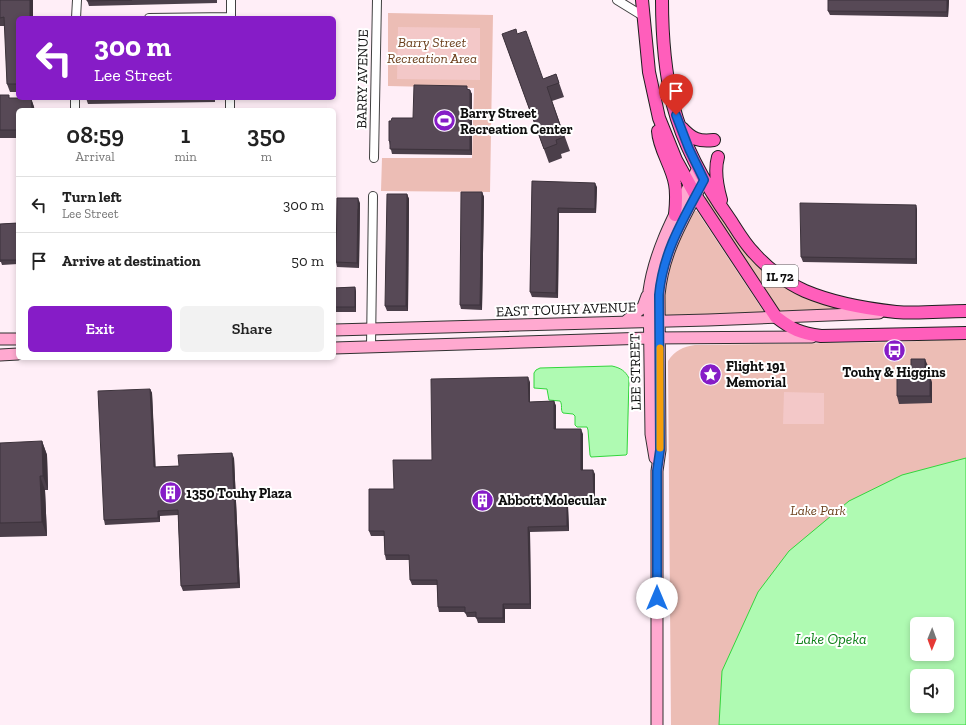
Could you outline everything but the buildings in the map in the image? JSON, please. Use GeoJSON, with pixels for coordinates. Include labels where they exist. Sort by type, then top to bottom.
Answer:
{"type":"FeatureCollection","features":[{"type":"Feature","properties":{"kind":"main road","name":"IL 72"},"geometry":{"type":"LineString","coordinates":[[642,0],[649,72],[659,118],[676,160],[696,196],[776,317],[789,327],[801,333],[821,336],[966,333]]}},
{"type":"Feature","properties":{"kind":"main road","name":"IL 72"},"geometry":{"type":"LineString","coordinates":[[662,0],[662,26],[667,66],[673,105],[679,124],[704,180],[754,254],[767,266],[791,283],[818,296],[897,312]]}},
{"type":"Feature","properties":{"kind":"main road"},"geometry":{"type":"LineString","coordinates":[[659,118],[657,133],[675,184],[677,202],[675,215]]}},
{"type":"Feature","properties":{"kind":"main road"},"geometry":{"type":"LineString","coordinates":[[679,124],[695,139],[706,141],[714,140]]}},
{"type":"Feature","properties":{"kind":"main road"},"geometry":{"type":"LineString","coordinates":[[718,156],[716,164],[717,186],[724,211]]}},
{"type":"Feature","properties":{"kind":"main road","name":"LEE STREET"},"geometry":{"type":"LineString","coordinates":[[655,322],[649,291],[650,280],[657,257],[675,215],[698,168]]}},
{"type":"Feature","properties":{"kind":"main road","name":"LEE STREET"},"geometry":{"type":"LineString","coordinates":[[657,725],[657,471],[651,434],[655,322],[661,282],[668,250],[704,180]]}},
{"type":"Feature","properties":{"kind":"main road"},"geometry":{"type":"LineString","coordinates":[[625,322],[643,307],[649,291]]}},
{"type":"Feature","properties":{"kind":"main road","name":"EAST TOUHY AVENUE"},"geometry":{"type":"LineString","coordinates":[[336,330],[655,322],[897,312],[966,311]]}},
{"type":"Feature","properties":{"kind":"main road"},"geometry":{"type":"LineString","coordinates":[[336,348],[655,338],[821,336]]}},
{"type":"Feature","properties":{"kind":"main road"},"geometry":{"type":"LineString","coordinates":[[0,339],[16,339]]}},
{"type":"Feature","properties":{"kind":"main road"},"geometry":{"type":"LineString","coordinates":[[0,355],[16,354]]}},
{"type":"Feature","properties":{"kind":"street"},"geometry":{"type":"LineString","coordinates":[[76,16],[77,0]]}},
{"type":"Feature","properties":{"kind":"street"},"geometry":{"type":"LineString","coordinates":[[231,0],[231,16]]}},
{"type":"Feature","properties":{"kind":"street","name":"BARRY AVENUE"},"geometry":{"type":"LineString","coordinates":[[374,158],[377,0]]}},
{"type":"Feature","properties":{"kind":"street"},"geometry":{"type":"LineString","coordinates":[[617,0],[643,16]]}},
{"type":"Feature","properties":{"kind":"street"},"geometry":{"type":"LineString","coordinates":[[371,347],[373,196]]}},
{"type":"Feature","properties":{"kind":"green space","name":"Barry Street Recreation Area"},"geometry":{"type":"Polygon","coordinates":[[[388,13],[493,15],[490,192],[381,191],[382,158],[472,158],[474,88],[388,86],[388,13]]]}},
{"type":"Feature","properties":{"kind":"green space"},"geometry":{"type":"Polygon","coordinates":[[[398,27],[480,28],[480,80],[397,79],[398,27]]]}},
{"type":"Feature","properties":{"kind":"green space"},"geometry":{"type":"Polygon","coordinates":[[[706,196],[710,198],[742,248],[761,268],[825,304],[843,309],[778,313],[704,201],[706,196]]]}},
{"type":"Feature","properties":{"kind":"green space"},"geometry":{"type":"Polygon","coordinates":[[[695,211],[697,211],[764,312],[763,314],[665,317],[664,289],[672,253],[695,211]]]}},
{"type":"Feature","properties":{"kind":"green space","name":"Lake Park"},"geometry":{"type":"Polygon","coordinates":[[[966,339],[966,725],[671,725],[668,361],[673,354],[695,345],[897,342],[966,339]]]}},
{"type":"Feature","properties":{"kind":"green space"},"geometry":{"type":"Polygon","coordinates":[[[784,392],[824,393],[824,424],[783,424],[784,392]]]}},
{"type":"Feature","properties":{"kind":"water"},"geometry":{"type":"Polygon","coordinates":[[[612,366],[622,370],[629,378],[627,454],[591,457],[587,427],[577,427],[575,425],[575,416],[573,414],[563,413],[560,401],[549,400],[547,389],[534,388],[534,373],[540,368],[612,366]]]}},
{"type":"Feature","properties":{"kind":"water","name":"Lake Opeka"},"geometry":{"type":"Polygon","coordinates":[[[966,458],[966,725],[719,725],[722,671],[758,592],[789,551],[849,501],[902,475],[966,458]]]}},
{"type":"Feature","properties":{"kind":"slow traffic"},"geometry":{"type":"LineString","coordinates":[[660,348],[660,448]]}},
{"type":"Feature","properties":{"kind":"place","name":"Barry Street Recreation Center"},"geometry":{"type":"Point","coordinates":[445,121]}},
{"type":"Feature","properties":{"kind":"place","name":"Touhy & Higgins"},"geometry":{"type":"Point","coordinates":[894,350]}},
{"type":"Feature","properties":{"kind":"place","name":"Flight 191 Memorial"},"geometry":{"type":"Point","coordinates":[711,374]}},
{"type":"Feature","properties":{"kind":"place","name":"1350 Touhy Plaza"},"geometry":{"type":"Point","coordinates":[170,493]}},
{"type":"Feature","properties":{"kind":"place","name":"Abbott Molecular"},"geometry":{"type":"Point","coordinates":[483,500]}},
{"type":"Feature","properties":{"kind":"route"},"geometry":{"type":"LineString","coordinates":[[657,598],[657,471],[660,450],[659,295],[668,250],[704,180],[689,149],[676,115]]}}]}
